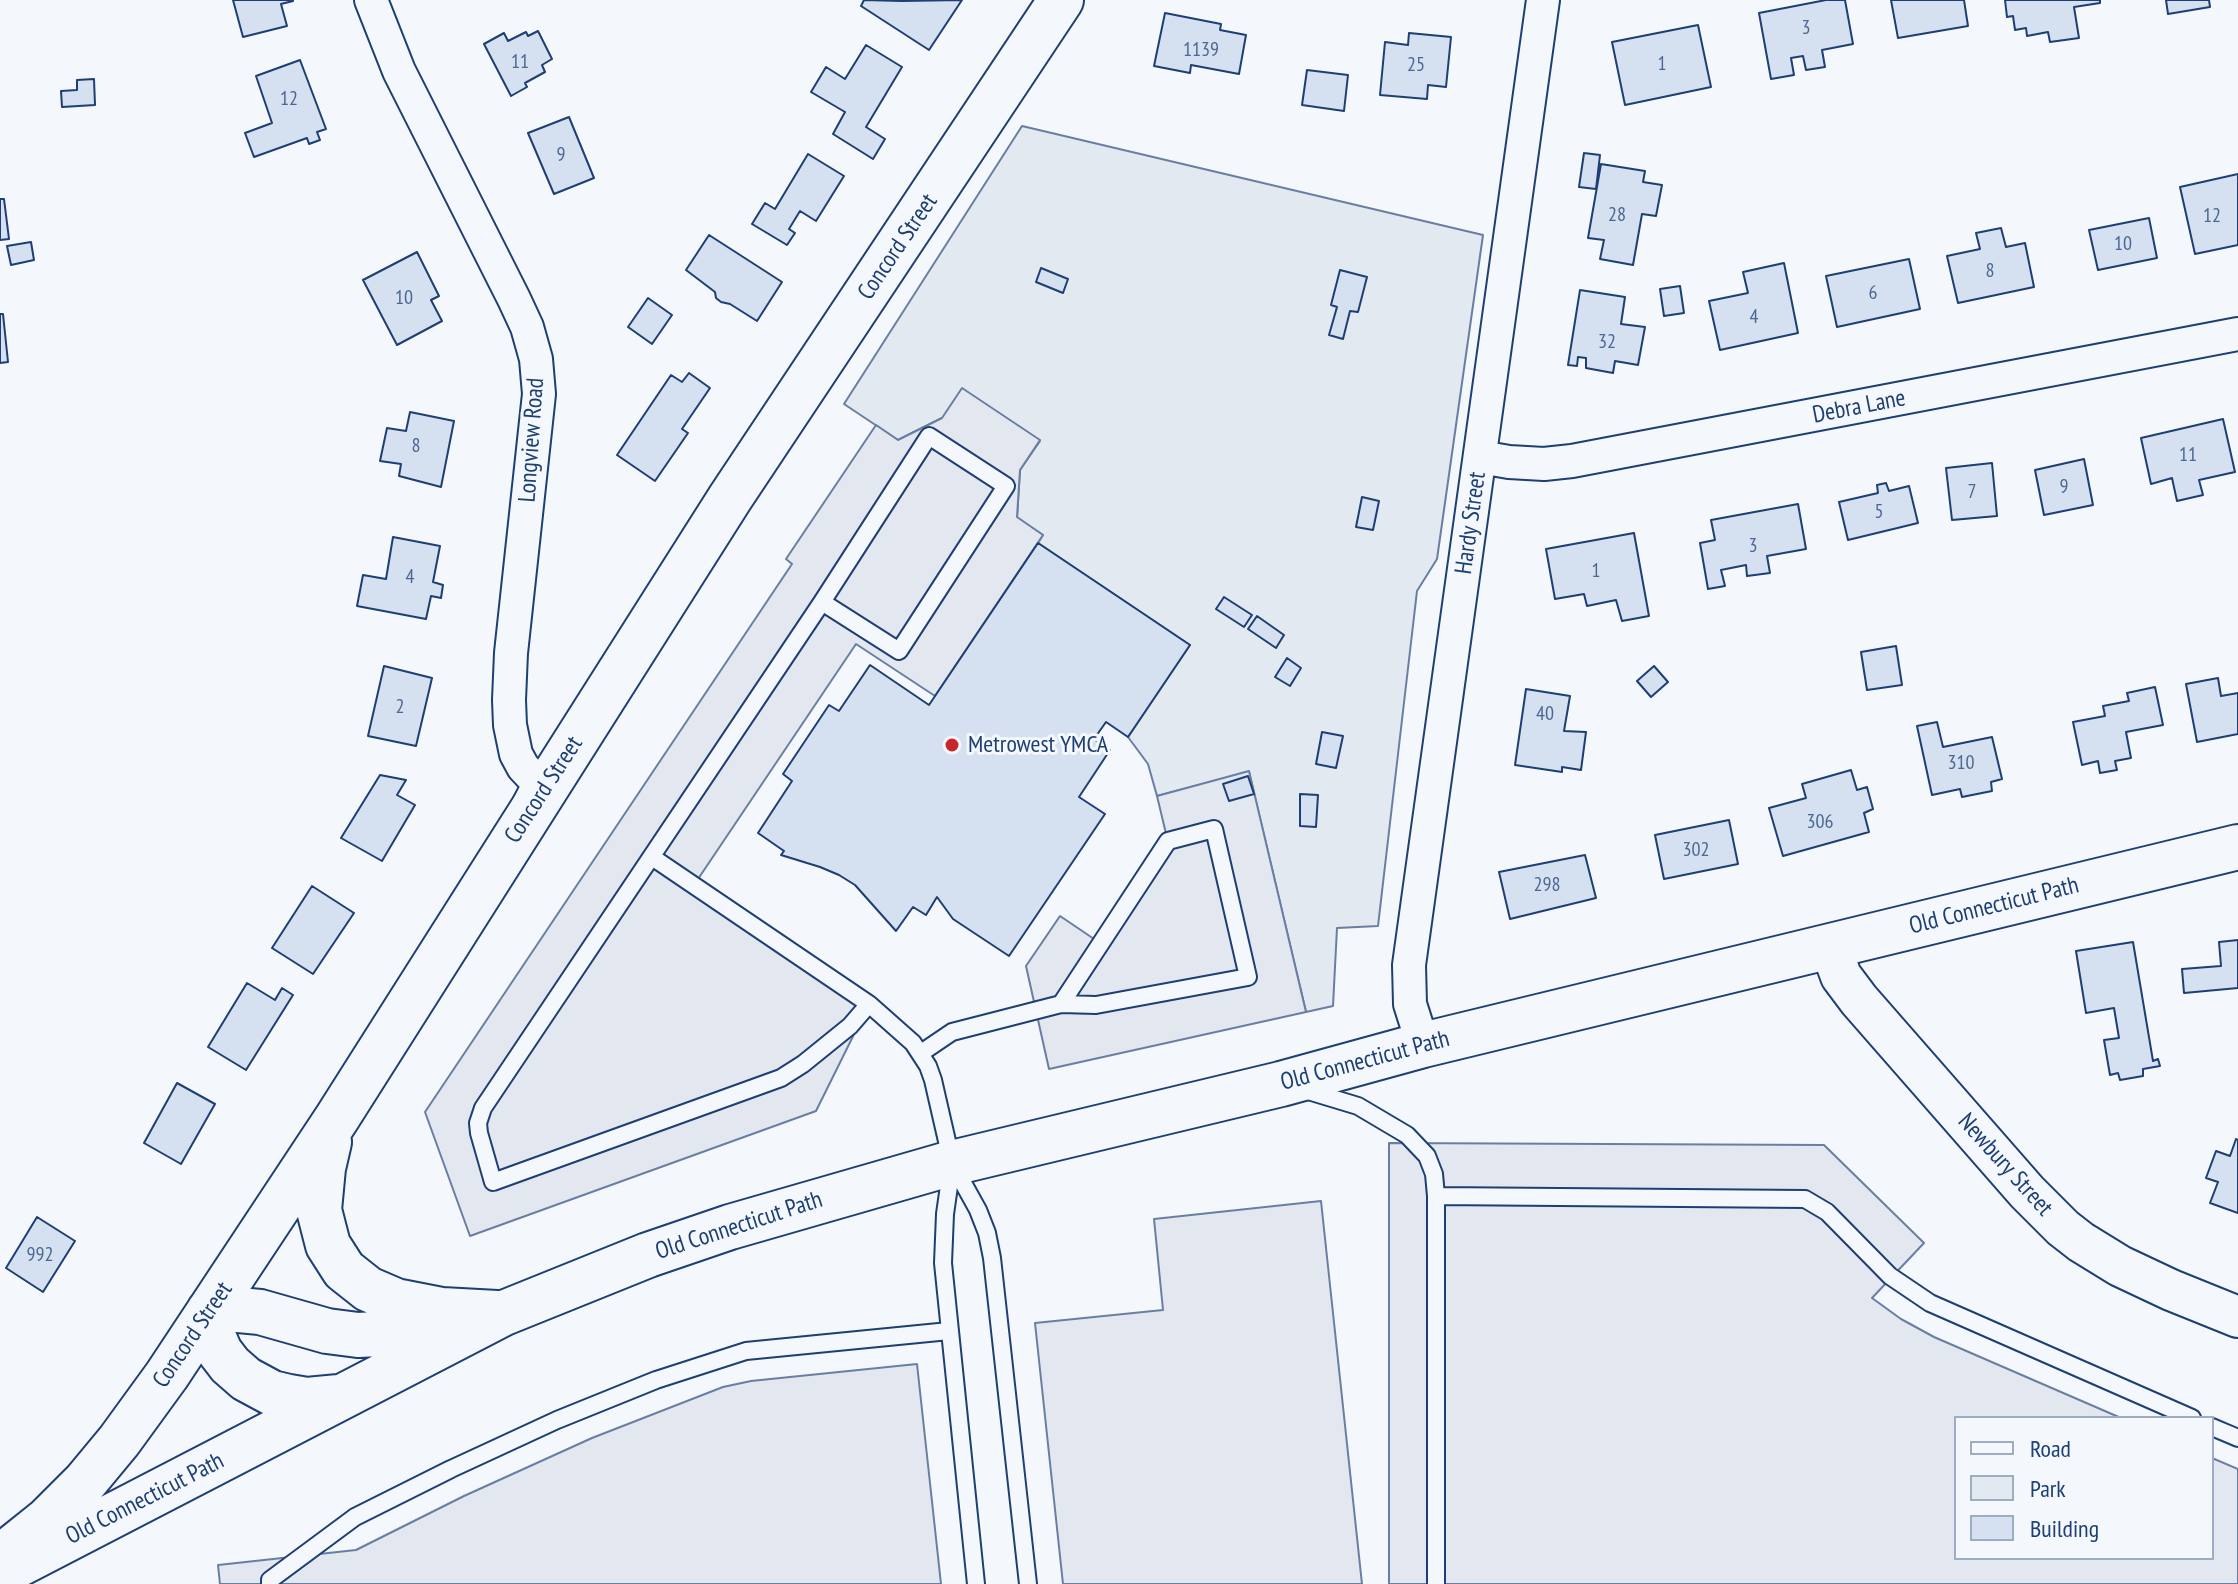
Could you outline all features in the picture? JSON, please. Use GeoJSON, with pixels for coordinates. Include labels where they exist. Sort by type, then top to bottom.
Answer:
{"type":"FeatureCollection","features":[{"type":"Feature","properties":{"kind":"main road","name":"Concord Street"},"geometry":{"type":"LineString","coordinates":[[0,1557],[47,1520],[85,1482],[140,1414],[337,1118],[730,498],[1061,0]]}},
{"type":"Feature","properties":{"kind":"main road","name":"Old Connecticut Path"},"geometry":{"type":"LineString","coordinates":[[0,1574],[504,1313],[648,1255],[730,1227],[952,1163],[2238,847]]}},
{"type":"Feature","properties":{"kind":"main road"},"geometry":{"type":"LineString","coordinates":[[337,1118],[323,1168],[319,1210],[328,1245],[344,1270],[368,1289],[396,1301],[442,1310],[504,1313]]}},
{"type":"Feature","properties":{"kind":"main road","name":"Old Connecticut Path"},"geometry":{"type":"LineString","coordinates":[[209,1311],[260,1312],[327,1331],[367,1335],[398,1333],[504,1313]]}},
{"type":"Feature","properties":{"kind":"main road"},"geometry":{"type":"LineString","coordinates":[[209,1311],[220,1352],[246,1379],[272,1393],[289,1397],[307,1400],[342,1397]]}},
{"type":"Feature","properties":{"kind":"street","name":"Longview Road"},"geometry":{"type":"LineString","coordinates":[[371,0],[399,71],[527,327],[536,359],[539,394],[511,653],[509,700],[516,754],[539,784],[506,850]]}},
{"type":"Feature","properties":{"kind":"street","name":"Hardy Street"},"geometry":{"type":"LineString","coordinates":[[1423,1045],[1410,1004],[1409,965],[1543,0]]}},
{"type":"Feature","properties":{"kind":"street","name":"Debra Lane"},"geometry":{"type":"LineString","coordinates":[[1480,457],[1544,464],[1572,461],[2238,334]]}},
{"type":"Feature","properties":{"kind":"street","name":"Newbury Street"},"geometry":{"type":"LineString","coordinates":[[1830,946],[1841,976],[1859,1000],[2027,1192],[2063,1228],[2120,1266],[2238,1317]]}},
{"type":"Feature","properties":{"kind":"lane"},"geometry":{"type":"LineString","coordinates":[[822,602],[899,651],[1006,486],[929,436],[822,602],[483,1108],[478,1123],[479,1133],[493,1182],[781,1078],[850,1026],[869,1004]]}},
{"type":"Feature","properties":{"kind":"lane"},"geometry":{"type":"LineString","coordinates":[[921,1053],[952,1032],[1061,1004],[1096,1005],[1248,977],[1214,829],[1168,841],[1061,1004]]}},
{"type":"Feature","properties":{"kind":"lane"},"geometry":{"type":"LineString","coordinates":[[652,857],[869,1004],[921,1053],[933,1080],[952,1163],[987,1233],[1028,1584]]}},
{"type":"Feature","properties":{"kind":"lane"},"geometry":{"type":"LineString","coordinates":[[1281,1084],[1358,1106],[1407,1135],[1427,1156],[1434,1174],[1436,1584]]}},
{"type":"Feature","properties":{"kind":"lane"},"geometry":{"type":"LineString","coordinates":[[952,1163],[943,1239],[945,1290],[976,1584]]}},
{"type":"Feature","properties":{"kind":"lane"},"geometry":{"type":"LineString","coordinates":[[1436,1196],[1805,1199],[1827,1212],[1890,1276],[1930,1303],[2187,1416]]}},
{"type":"Feature","properties":{"kind":"lane"},"geometry":{"type":"LineString","coordinates":[[270,1584],[270,1580],[355,1517],[544,1426],[656,1380],[746,1351],[949,1331]]}},
{"type":"Feature","properties":{"kind":"lane"},"geometry":{"type":"LineString","coordinates":[[2214,1428],[2238,1438]]}},
{"type":"Feature","properties":{"kind":"green space"},"geometry":{"type":"Polygon","coordinates":[[[1022,126],[1483,235],[1437,559],[1417,591],[1378,926],[1337,928],[1333,1006],[1306,1012],[1249,772],[1157,796],[1148,764],[1128,737],[1190,645],[1038,543],[1043,535],[1017,518],[1020,470],[1040,441],[942,418],[898,440],[844,404],[1022,126]]]}},
{"type":"Feature","properties":{"kind":"shaded area"},"geometry":{"type":"Polygon","coordinates":[[[962,388],[1040,440],[1020,470],[1017,517],[1043,535],[935,696],[856,644],[694,885],[869,1004],[816,1111],[470,1236],[425,1112],[792,564],[786,559],[876,425],[898,440],[942,418],[962,388]]]}},
{"type":"Feature","properties":{"kind":"shaded area"},"geometry":{"type":"Polygon","coordinates":[[[1249,771],[1306,1012],[1049,1069],[1026,966],[1060,916],[1100,943],[1168,842],[1157,796],[1249,771]]]}},
{"type":"Feature","properties":{"kind":"shaded area"},"geometry":{"type":"Polygon","coordinates":[[[1389,1143],[1824,1145],[1924,1243],[1872,1298],[1934,1337],[2116,1416],[1954,1416],[1954,1560],[2214,1560],[2214,1459],[2238,1469],[2238,1584],[1389,1584],[1389,1143]]]}},
{"type":"Feature","properties":{"kind":"shaded area"},"geometry":{"type":"Polygon","coordinates":[[[1321,1201],[1362,1584],[1063,1584],[1035,1323],[1163,1310],[1154,1219],[1321,1201]]]}},
{"type":"Feature","properties":{"kind":"shaded area"},"geometry":{"type":"Polygon","coordinates":[[[917,1364],[941,1584],[220,1584],[218,1565],[356,1550],[464,1496],[592,1438],[723,1387],[751,1381],[917,1364]]]}},
{"type":"Feature","properties":{"kind":"building"},"geometry":{"type":"Polygon","coordinates":[[[233,0],[293,1],[281,4],[287,26],[243,37],[233,0]]]}},
{"type":"Feature","properties":{"kind":"building"},"geometry":{"type":"Polygon","coordinates":[[[864,0],[962,0],[929,50],[861,6],[864,0]]]}},
{"type":"Feature","properties":{"kind":"building"},"geometry":{"type":"Polygon","coordinates":[[[1826,0],[1845,0],[1853,44],[1822,50],[1825,67],[1806,70],[1803,56],[1791,58],[1794,75],[1771,79],[1759,13],[1826,0]]]}},
{"type":"Feature","properties":{"kind":"building"},"geometry":{"type":"Polygon","coordinates":[[[1891,0],[1964,0],[1968,26],[1898,38],[1891,0]]]}},
{"type":"Feature","properties":{"kind":"building"},"geometry":{"type":"Polygon","coordinates":[[[2005,0],[2100,0],[2100,3],[2074,7],[2079,38],[2050,42],[2048,32],[2027,36],[2026,28],[2015,30],[2013,16],[2007,17],[2005,0]]]}},
{"type":"Feature","properties":{"kind":"building"},"geometry":{"type":"Polygon","coordinates":[[[2166,0],[2209,0],[2210,7],[2168,14],[2166,0]]]}},
{"type":"Feature","properties":{"kind":"building"},"geometry":{"type":"Polygon","coordinates":[[[1165,13],[1221,24],[1220,30],[1246,35],[1239,74],[1191,65],[1190,73],[1154,66],[1165,13]]]}},
{"type":"Feature","properties":{"kind":"building"},"geometry":{"type":"Polygon","coordinates":[[[1698,25],[1711,87],[1625,105],[1612,42],[1698,25]]]}},
{"type":"Feature","properties":{"kind":"building"},"geometry":{"type":"Polygon","coordinates":[[[538,31],[552,59],[542,65],[545,72],[525,83],[527,87],[511,96],[484,44],[504,33],[508,41],[526,32],[528,36],[538,31]]]}},
{"type":"Feature","properties":{"kind":"building"},"geometry":{"type":"Polygon","coordinates":[[[1409,33],[1451,37],[1446,87],[1428,85],[1427,99],[1380,95],[1385,42],[1408,45],[1409,33]]]}},
{"type":"Feature","properties":{"kind":"building"},"geometry":{"type":"Polygon","coordinates":[[[866,45],[902,67],[866,127],[885,139],[873,159],[833,134],[845,112],[811,92],[826,67],[845,79],[866,45]]]}},
{"type":"Feature","properties":{"kind":"building"},"geometry":{"type":"Polygon","coordinates":[[[300,60],[326,129],[317,132],[320,140],[309,144],[307,138],[254,157],[245,133],[272,123],[256,76],[300,60]]]}},
{"type":"Feature","properties":{"kind":"building"},"geometry":{"type":"Polygon","coordinates":[[[1307,70],[1348,75],[1344,111],[1302,105],[1307,70]]]}},
{"type":"Feature","properties":{"kind":"building"},"geometry":{"type":"Polygon","coordinates":[[[94,79],[95,105],[62,107],[61,91],[77,90],[77,80],[94,79]]]}},
{"type":"Feature","properties":{"kind":"building"},"geometry":{"type":"Polygon","coordinates":[[[569,117],[594,178],[554,194],[528,133],[569,117]]]}},
{"type":"Feature","properties":{"kind":"building"},"geometry":{"type":"Polygon","coordinates":[[[1584,153],[1600,155],[1596,189],[1579,187],[1584,153]]]}},
{"type":"Feature","properties":{"kind":"building"},"geometry":{"type":"Polygon","coordinates":[[[808,154],[844,176],[816,221],[800,211],[789,229],[795,233],[787,245],[752,224],[765,203],[775,209],[808,154]]]}},
{"type":"Feature","properties":{"kind":"building"},"geometry":{"type":"Polygon","coordinates":[[[1601,164],[1645,171],[1643,182],[1662,185],[1656,216],[1642,214],[1633,265],[1600,259],[1604,240],[1588,238],[1601,164]]]}},
{"type":"Feature","properties":{"kind":"building"},"geometry":{"type":"Polygon","coordinates":[[[2238,174],[2238,245],[2195,254],[2180,187],[2238,174]]]}},
{"type":"Feature","properties":{"kind":"building"},"geometry":{"type":"Polygon","coordinates":[[[0,199],[4,199],[9,239],[0,240],[0,199]]]}},
{"type":"Feature","properties":{"kind":"building"},"geometry":{"type":"Polygon","coordinates":[[[2149,218],[2157,258],[2098,270],[2089,230],[2149,218]]]}},
{"type":"Feature","properties":{"kind":"building"},"geometry":{"type":"Polygon","coordinates":[[[2001,228],[2006,247],[2025,243],[2034,287],[1958,303],[1947,256],[1980,249],[1976,233],[2001,228]]]}},
{"type":"Feature","properties":{"kind":"building"},"geometry":{"type":"Polygon","coordinates":[[[709,235],[782,282],[757,321],[730,304],[721,302],[715,292],[686,270],[709,235]]]}},
{"type":"Feature","properties":{"kind":"building"},"geometry":{"type":"Polygon","coordinates":[[[31,242],[34,260],[11,265],[7,246],[31,242]]]}},
{"type":"Feature","properties":{"kind":"building"},"geometry":{"type":"Polygon","coordinates":[[[417,252],[439,296],[431,300],[442,321],[397,345],[363,280],[417,252]]]}},
{"type":"Feature","properties":{"kind":"building"},"geometry":{"type":"Polygon","coordinates":[[[1909,259],[1920,309],[1837,327],[1826,276],[1909,259]]]}},
{"type":"Feature","properties":{"kind":"building"},"geometry":{"type":"Polygon","coordinates":[[[1784,263],[1798,333],[1720,350],[1709,301],[1748,293],[1743,272],[1784,263]]]}},
{"type":"Feature","properties":{"kind":"building"},"geometry":{"type":"Polygon","coordinates":[[[1041,268],[1068,279],[1063,293],[1036,282],[1041,268]]]}},
{"type":"Feature","properties":{"kind":"building"},"geometry":{"type":"Polygon","coordinates":[[[1340,270],[1367,277],[1358,312],[1350,311],[1343,339],[1329,335],[1337,307],[1331,305],[1340,270]]]}},
{"type":"Feature","properties":{"kind":"building"},"geometry":{"type":"Polygon","coordinates":[[[1680,286],[1684,313],[1664,316],[1660,289],[1680,286]]]}},
{"type":"Feature","properties":{"kind":"building"},"geometry":{"type":"Polygon","coordinates":[[[1580,290],[1625,297],[1621,324],[1645,327],[1638,365],[1615,361],[1613,373],[1586,368],[1586,358],[1578,357],[1577,366],[1568,365],[1580,290]]]}},
{"type":"Feature","properties":{"kind":"building"},"geometry":{"type":"Polygon","coordinates":[[[648,298],[672,315],[652,344],[628,327],[648,298]]]}},
{"type":"Feature","properties":{"kind":"building"},"geometry":{"type":"Polygon","coordinates":[[[0,314],[3,314],[8,362],[0,363],[0,314]]]}},
{"type":"Feature","properties":{"kind":"building"},"geometry":{"type":"Polygon","coordinates":[[[689,373],[710,388],[682,429],[688,433],[655,481],[617,455],[671,375],[682,382],[689,373]]]}},
{"type":"Feature","properties":{"kind":"building"},"geometry":{"type":"Polygon","coordinates":[[[410,412],[454,421],[441,487],[399,476],[401,464],[380,461],[387,428],[406,431],[410,412]]]}},
{"type":"Feature","properties":{"kind":"building"},"geometry":{"type":"Polygon","coordinates":[[[2223,419],[2235,472],[2199,480],[2203,495],[2177,501],[2172,478],[2151,484],[2141,438],[2223,419]]]}},
{"type":"Feature","properties":{"kind":"building"},"geometry":{"type":"Polygon","coordinates":[[[2084,459],[2093,505],[2044,515],[2035,470],[2084,459]]]}},
{"type":"Feature","properties":{"kind":"building"},"geometry":{"type":"Polygon","coordinates":[[[1992,463],[1997,516],[1952,520],[1946,468],[1992,463]]]}},
{"type":"Feature","properties":{"kind":"building"},"geometry":{"type":"Polygon","coordinates":[[[1886,483],[1889,491],[1909,486],[1918,523],[1848,540],[1839,502],[1878,493],[1877,485],[1886,483]]]}},
{"type":"Feature","properties":{"kind":"building"},"geometry":{"type":"Polygon","coordinates":[[[1362,497],[1379,501],[1373,530],[1356,527],[1362,497]]]}},
{"type":"Feature","properties":{"kind":"building"},"geometry":{"type":"Polygon","coordinates":[[[1798,504],[1806,549],[1767,556],[1770,573],[1747,576],[1746,565],[1721,570],[1725,586],[1708,589],[1700,543],[1715,540],[1711,520],[1798,504]]]}},
{"type":"Feature","properties":{"kind":"building"},"geometry":{"type":"Polygon","coordinates":[[[1634,533],[1649,616],[1622,621],[1616,600],[1587,606],[1584,594],[1555,599],[1546,549],[1634,533]]]}},
{"type":"Feature","properties":{"kind":"building"},"geometry":{"type":"Polygon","coordinates":[[[393,537],[440,546],[433,582],[443,585],[441,598],[431,596],[426,619],[357,606],[363,575],[386,579],[393,537]]]}},
{"type":"Feature","properties":{"kind":"building","name":"Metrowest YMCA"},"geometry":{"type":"Polygon","coordinates":[[[1038,543],[1190,645],[1128,737],[1106,722],[1094,739],[1110,750],[1079,797],[1105,814],[1009,956],[953,919],[937,897],[926,915],[913,907],[896,931],[855,885],[820,867],[781,855],[784,851],[758,833],[792,781],[783,774],[829,705],[839,711],[870,665],[929,705],[1038,543]]]}},
{"type":"Feature","properties":{"kind":"building"},"geometry":{"type":"Polygon","coordinates":[[[1224,597],[1252,615],[1244,627],[1216,609],[1224,597]]]}},
{"type":"Feature","properties":{"kind":"building"},"geometry":{"type":"Polygon","coordinates":[[[1257,616],[1284,635],[1276,648],[1248,629],[1257,616]]]}},
{"type":"Feature","properties":{"kind":"building"},"geometry":{"type":"Polygon","coordinates":[[[1896,646],[1902,685],[1867,690],[1861,652],[1896,646]]]}},
{"type":"Feature","properties":{"kind":"building"},"geometry":{"type":"Polygon","coordinates":[[[1287,658],[1301,668],[1290,686],[1275,677],[1287,658]]]}},
{"type":"Feature","properties":{"kind":"building"},"geometry":{"type":"Polygon","coordinates":[[[384,666],[432,678],[416,746],[368,736],[384,666]]]}},
{"type":"Feature","properties":{"kind":"building"},"geometry":{"type":"Polygon","coordinates":[[[1654,666],[1668,682],[1651,697],[1637,681],[1654,666]]]}},
{"type":"Feature","properties":{"kind":"building"},"geometry":{"type":"Polygon","coordinates":[[[2218,678],[2221,696],[2238,693],[2238,734],[2197,742],[2186,684],[2218,678]]]}},
{"type":"Feature","properties":{"kind":"building"},"geometry":{"type":"Polygon","coordinates":[[[2155,687],[2163,725],[2126,732],[2131,758],[2115,761],[2117,770],[2100,773],[2098,761],[2082,765],[2073,722],[2105,716],[2103,706],[2129,701],[2127,693],[2155,687]]]}},
{"type":"Feature","properties":{"kind":"building"},"geometry":{"type":"Polygon","coordinates":[[[1526,689],[1570,696],[1564,731],[1586,732],[1581,770],[1562,767],[1562,772],[1515,765],[1526,689]]]}},
{"type":"Feature","properties":{"kind":"building"},"geometry":{"type":"Polygon","coordinates":[[[1937,722],[1943,747],[1992,737],[2002,779],[1991,782],[1992,791],[1962,797],[1960,789],[1932,795],[1917,726],[1937,722]]]}},
{"type":"Feature","properties":{"kind":"building"},"geometry":{"type":"Polygon","coordinates":[[[1322,732],[1343,736],[1336,768],[1316,764],[1322,732]]]}},
{"type":"Feature","properties":{"kind":"building"},"geometry":{"type":"Polygon","coordinates":[[[1851,770],[1857,790],[1867,787],[1873,809],[1864,813],[1869,832],[1783,856],[1769,808],[1806,798],[1802,784],[1851,770]]]}},
{"type":"Feature","properties":{"kind":"building"},"geometry":{"type":"Polygon","coordinates":[[[380,775],[406,780],[397,795],[415,805],[382,861],[341,838],[380,775]]]}},
{"type":"Feature","properties":{"kind":"building"},"geometry":{"type":"Polygon","coordinates":[[[1248,776],[1254,794],[1229,801],[1223,784],[1248,776]]]}},
{"type":"Feature","properties":{"kind":"building"},"geometry":{"type":"Polygon","coordinates":[[[1300,794],[1318,795],[1316,827],[1300,826],[1300,794]]]}},
{"type":"Feature","properties":{"kind":"building"},"geometry":{"type":"Polygon","coordinates":[[[1729,820],[1738,864],[1664,879],[1655,835],[1729,820]]]}},
{"type":"Feature","properties":{"kind":"building"},"geometry":{"type":"Polygon","coordinates":[[[1585,855],[1596,898],[1510,919],[1499,872],[1585,855]]]}},
{"type":"Feature","properties":{"kind":"building"},"geometry":{"type":"Polygon","coordinates":[[[312,886],[354,913],[313,974],[272,948],[312,886]]]}},
{"type":"Feature","properties":{"kind":"building"},"geometry":{"type":"Polygon","coordinates":[[[2238,940],[2238,988],[2184,993],[2182,969],[2221,966],[2219,942],[2238,940]]]}},
{"type":"Feature","properties":{"kind":"building"},"geometry":{"type":"Polygon","coordinates":[[[2133,942],[2153,1061],[2158,1059],[2160,1066],[2143,1069],[2143,1076],[2120,1080],[2118,1073],[2110,1075],[2104,1040],[2119,1038],[2114,1008],[2086,1013],[2076,951],[2133,942]]]}},
{"type":"Feature","properties":{"kind":"building"},"geometry":{"type":"Polygon","coordinates":[[[247,983],[275,1000],[282,988],[293,995],[246,1070],[208,1047],[247,983]]]}},
{"type":"Feature","properties":{"kind":"building"},"geometry":{"type":"Polygon","coordinates":[[[177,1083],[215,1104],[181,1164],[144,1143],[177,1083]]]}},
{"type":"Feature","properties":{"kind":"building"},"geometry":{"type":"Polygon","coordinates":[[[2236,1139],[2238,1213],[2210,1203],[2218,1182],[2206,1178],[2216,1151],[2230,1156],[2236,1139]]]}},
{"type":"Feature","properties":{"kind":"building"},"geometry":{"type":"Polygon","coordinates":[[[37,1217],[75,1241],[43,1292],[6,1268],[37,1217]]]}},
{"type":"Feature","properties":{"kind":"place","name":"Metrowest YMCA"},"geometry":{"type":"Point","coordinates":[952,745]}}]}
